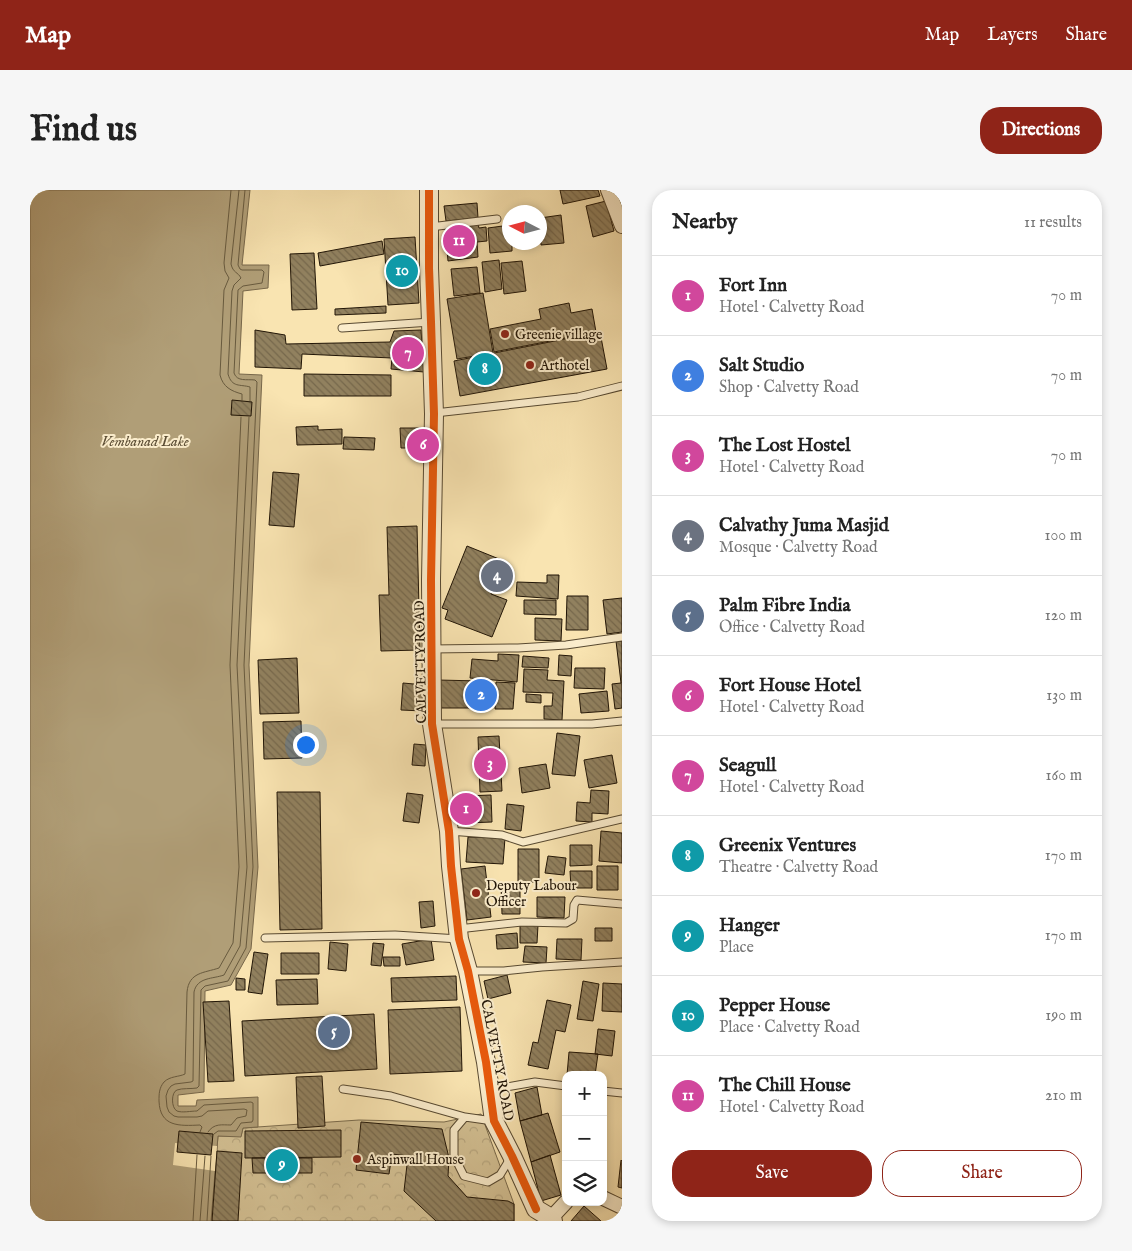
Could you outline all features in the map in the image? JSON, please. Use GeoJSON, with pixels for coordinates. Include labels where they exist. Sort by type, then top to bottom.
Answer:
{"type":"FeatureCollection","features":[{"type":"Feature","properties":{"kind":"street","name":"CALVETTY ROAD"},"geometry":{"type":"LineString","coordinates":[[429,190],[429,268],[434,414],[432,724],[449,831],[459,934],[486,1062],[494,1121],[542,1217]]}},
{"type":"Feature","properties":{"kind":"street"},"geometry":{"type":"LineString","coordinates":[[608,190],[622,226]]}},
{"type":"Feature","properties":{"kind":"street"},"geometry":{"type":"LineString","coordinates":[[607,1200],[622,1207]]}},
{"type":"Feature","properties":{"kind":"street"},"geometry":{"type":"LineString","coordinates":[[542,1217],[562,1204]]}},
{"type":"Feature","properties":{"kind":"lane"},"geometry":{"type":"LineString","coordinates":[[429,227],[497,219]]}},
{"type":"Feature","properties":{"kind":"lane"},"geometry":{"type":"LineString","coordinates":[[342,328],[432,322]]}},
{"type":"Feature","properties":{"kind":"lane"},"geometry":{"type":"LineString","coordinates":[[434,414],[578,397],[622,386]]}},
{"type":"Feature","properties":{"kind":"lane"},"geometry":{"type":"LineString","coordinates":[[432,649],[518,648],[566,645],[622,637]]}},
{"type":"Feature","properties":{"kind":"lane"},"geometry":{"type":"LineString","coordinates":[[432,724],[592,724],[622,721]]}},
{"type":"Feature","properties":{"kind":"lane"},"geometry":{"type":"LineString","coordinates":[[449,831],[502,835],[523,842],[622,819]]}},
{"type":"Feature","properties":{"kind":"lane"},"geometry":{"type":"LineString","coordinates":[[265,938],[459,934],[522,922],[566,923],[573,919],[574,905],[577,900],[622,904]]}},
{"type":"Feature","properties":{"kind":"lane"},"geometry":{"type":"LineString","coordinates":[[468,972],[622,962]]}},
{"type":"Feature","properties":{"kind":"lane"},"geometry":{"type":"LineString","coordinates":[[490,1090],[535,1082],[562,1085]]}},
{"type":"Feature","properties":{"kind":"lane"},"geometry":{"type":"LineString","coordinates":[[343,1089],[391,1096],[466,1117],[494,1121]]}},
{"type":"Feature","properties":{"kind":"lane"},"geometry":{"type":"LineString","coordinates":[[607,1091],[622,1093]]}},
{"type":"Feature","properties":{"kind":"lane"},"geometry":{"type":"LineString","coordinates":[[466,1117],[454,1130],[454,1156],[464,1176],[488,1182],[500,1174],[512,1156]]}},
{"type":"Feature","properties":{"kind":"green space","name":"Aspinwall House"},"geometry":{"type":"Polygon","coordinates":[[[481,1114],[514,1204],[514,1221],[211,1221],[218,1136],[241,1136],[243,1128],[359,1120],[444,1122],[481,1114]]]}},
{"type":"Feature","properties":{"kind":"water","name":"Vembanad Lake"},"geometry":{"type":"Polygon","coordinates":[[[30,190],[250,190],[242,265],[269,265],[268,288],[243,291],[239,374],[262,375],[249,665],[258,867],[251,949],[231,985],[205,991],[204,1092],[178,1095],[178,1106],[196,1106],[197,1100],[258,1097],[258,1127],[243,1128],[241,1137],[218,1136],[211,1221],[30,1221],[30,190]]]}},
{"type":"Feature","properties":{"kind":"pier"},"geometry":{"type":"Polygon","coordinates":[[[175,1143],[217,1146],[215,1171],[173,1165],[175,1143]]]}},
{"type":"Feature","properties":{"kind":"building"},"geometry":{"type":"Polygon","coordinates":[[[560,190],[598,190],[600,196],[563,204],[560,190]]]}},
{"type":"Feature","properties":{"kind":"building"},"geometry":{"type":"Polygon","coordinates":[[[606,201],[614,231],[593,237],[586,206],[606,201]]]}},
{"type":"Feature","properties":{"kind":"building"},"geometry":{"type":"Polygon","coordinates":[[[477,203],[478,218],[446,221],[444,206],[477,203]]]}},
{"type":"Feature","properties":{"kind":"building"},"geometry":{"type":"Polygon","coordinates":[[[561,215],[564,243],[547,244],[547,217],[561,215]]]}},
{"type":"Feature","properties":{"kind":"building"},"geometry":{"type":"Polygon","coordinates":[[[478,224],[479,228],[486,227],[487,241],[477,242],[478,257],[448,261],[445,228],[478,224]]]}},
{"type":"Feature","properties":{"kind":"building"},"geometry":{"type":"Polygon","coordinates":[[[502,226],[502,250],[512,251],[490,253],[488,228],[502,226]]]}},
{"type":"Feature","properties":{"kind":"building"},"geometry":{"type":"Polygon","coordinates":[[[415,237],[419,303],[388,305],[384,239],[415,237]]]}},
{"type":"Feature","properties":{"kind":"building"},"geometry":{"type":"Polygon","coordinates":[[[382,241],[384,254],[320,266],[318,253],[382,241]]]}},
{"type":"Feature","properties":{"kind":"building"},"geometry":{"type":"Polygon","coordinates":[[[314,253],[317,309],[292,310],[290,254],[314,253]]]}},
{"type":"Feature","properties":{"kind":"building"},"geometry":{"type":"Polygon","coordinates":[[[499,260],[502,289],[485,292],[482,262],[499,260]]]}},
{"type":"Feature","properties":{"kind":"building"},"geometry":{"type":"Polygon","coordinates":[[[522,261],[526,291],[504,294],[501,263],[522,261]]]}},
{"type":"Feature","properties":{"kind":"building"},"geometry":{"type":"Polygon","coordinates":[[[477,267],[480,293],[454,296],[451,269],[477,267]]]}},
{"type":"Feature","properties":{"kind":"building"},"geometry":{"type":"Polygon","coordinates":[[[483,293],[493,353],[457,359],[447,299],[483,293]]]}},
{"type":"Feature","properties":{"kind":"building"},"geometry":{"type":"Polygon","coordinates":[[[569,303],[571,313],[592,309],[596,332],[494,352],[490,329],[541,319],[539,309],[569,303]]]}},
{"type":"Feature","properties":{"kind":"building"},"geometry":{"type":"Polygon","coordinates":[[[386,306],[386,313],[335,315],[335,309],[386,306]]]}},
{"type":"Feature","properties":{"kind":"building"},"geometry":{"type":"Polygon","coordinates":[[[255,330],[285,335],[286,344],[390,342],[394,331],[421,330],[424,372],[391,369],[392,358],[302,354],[301,369],[255,367],[255,330]]]}},
{"type":"Feature","properties":{"kind":"building","name":"Arthotel"},"geometry":{"type":"Polygon","coordinates":[[[600,332],[607,369],[460,396],[454,361],[600,332]]]}},
{"type":"Feature","properties":{"kind":"building"},"geometry":{"type":"Polygon","coordinates":[[[304,374],[391,375],[391,396],[304,396],[304,374]]]}},
{"type":"Feature","properties":{"kind":"building"},"geometry":{"type":"Polygon","coordinates":[[[232,400],[252,402],[251,416],[231,415],[232,400]]]}},
{"type":"Feature","properties":{"kind":"building"},"geometry":{"type":"Polygon","coordinates":[[[318,426],[318,430],[342,429],[342,444],[297,445],[296,427],[318,426]]]}},
{"type":"Feature","properties":{"kind":"building"},"geometry":{"type":"Polygon","coordinates":[[[400,428],[421,428],[421,448],[401,448],[400,428]]]}},
{"type":"Feature","properties":{"kind":"building"},"geometry":{"type":"Polygon","coordinates":[[[344,437],[375,438],[374,450],[343,449],[344,437]]]}},
{"type":"Feature","properties":{"kind":"building"},"geometry":{"type":"Polygon","coordinates":[[[273,472],[299,474],[294,527],[269,525],[273,472]]]}},
{"type":"Feature","properties":{"kind":"building"},"geometry":{"type":"Polygon","coordinates":[[[417,526],[420,650],[381,651],[379,595],[389,595],[387,527],[417,526]]]}},
{"type":"Feature","properties":{"kind":"building"},"geometry":{"type":"Polygon","coordinates":[[[467,546],[504,561],[491,594],[507,600],[492,637],[445,619],[448,610],[442,608],[467,546]]]}},
{"type":"Feature","properties":{"kind":"building"},"geometry":{"type":"Polygon","coordinates":[[[547,575],[559,575],[558,599],[516,596],[517,582],[547,583],[547,575]]]}},
{"type":"Feature","properties":{"kind":"building"},"geometry":{"type":"Polygon","coordinates":[[[567,596],[588,596],[588,630],[566,630],[567,596]]]}},
{"type":"Feature","properties":{"kind":"building"},"geometry":{"type":"Polygon","coordinates":[[[622,598],[622,632],[607,634],[603,600],[622,598]]]}},
{"type":"Feature","properties":{"kind":"building"},"geometry":{"type":"Polygon","coordinates":[[[524,600],[556,600],[556,615],[524,614],[524,600]]]}},
{"type":"Feature","properties":{"kind":"building"},"geometry":{"type":"Polygon","coordinates":[[[535,618],[562,619],[561,641],[535,640],[535,618]]]}},
{"type":"Feature","properties":{"kind":"building"},"geometry":{"type":"Polygon","coordinates":[[[616,641],[622,641],[622,708],[615,709],[612,684],[621,683],[616,641]]]}},
{"type":"Feature","properties":{"kind":"building"},"geometry":{"type":"Polygon","coordinates":[[[498,654],[519,655],[517,682],[470,678],[472,659],[498,661],[498,654]]]}},
{"type":"Feature","properties":{"kind":"building"},"geometry":{"type":"Polygon","coordinates":[[[559,655],[572,656],[571,676],[558,675],[559,655]]]}},
{"type":"Feature","properties":{"kind":"building"},"geometry":{"type":"Polygon","coordinates":[[[523,656],[549,658],[548,668],[522,667],[523,656]]]}},
{"type":"Feature","properties":{"kind":"building"},"geometry":{"type":"Polygon","coordinates":[[[297,658],[299,713],[260,714],[258,660],[297,658]]]}},
{"type":"Feature","properties":{"kind":"building"},"geometry":{"type":"Polygon","coordinates":[[[575,668],[605,668],[604,689],[574,688],[575,668]]]}},
{"type":"Feature","properties":{"kind":"building"},"geometry":{"type":"Polygon","coordinates":[[[524,669],[548,670],[547,680],[564,681],[562,720],[544,719],[544,706],[552,706],[553,693],[523,692],[524,669]]]}},
{"type":"Feature","properties":{"kind":"building"},"geometry":{"type":"Polygon","coordinates":[[[438,680],[480,681],[479,708],[437,708],[438,680]]]}},
{"type":"Feature","properties":{"kind":"building"},"geometry":{"type":"Polygon","coordinates":[[[496,682],[515,683],[513,709],[495,709],[496,682]]]}},
{"type":"Feature","properties":{"kind":"building"},"geometry":{"type":"Polygon","coordinates":[[[403,683],[425,685],[423,711],[401,710],[403,683]]]}},
{"type":"Feature","properties":{"kind":"building"},"geometry":{"type":"Polygon","coordinates":[[[607,691],[609,711],[581,713],[579,694],[607,691]]]}},
{"type":"Feature","properties":{"kind":"building"},"geometry":{"type":"Polygon","coordinates":[[[526,694],[541,695],[541,703],[526,702],[526,694]]]}},
{"type":"Feature","properties":{"kind":"building"},"geometry":{"type":"Polygon","coordinates":[[[301,721],[302,758],[264,759],[263,722],[301,721]]]}},
{"type":"Feature","properties":{"kind":"building"},"geometry":{"type":"Polygon","coordinates":[[[557,733],[580,736],[575,776],[552,774],[557,733]]]}},
{"type":"Feature","properties":{"kind":"building"},"geometry":{"type":"Polygon","coordinates":[[[499,736],[502,791],[480,792],[478,737],[499,736]]]}},
{"type":"Feature","properties":{"kind":"building"},"geometry":{"type":"Polygon","coordinates":[[[414,744],[426,745],[425,766],[412,765],[414,744]]]}},
{"type":"Feature","properties":{"kind":"building"},"geometry":{"type":"Polygon","coordinates":[[[612,755],[617,783],[589,788],[584,760],[612,755]]]}},
{"type":"Feature","properties":{"kind":"building"},"geometry":{"type":"Polygon","coordinates":[[[546,764],[550,788],[522,793],[519,768],[546,764]]]}},
{"type":"Feature","properties":{"kind":"building"},"geometry":{"type":"Polygon","coordinates":[[[591,790],[609,791],[608,814],[592,813],[592,822],[576,821],[577,802],[590,803],[591,790]]]}},
{"type":"Feature","properties":{"kind":"building"},"geometry":{"type":"Polygon","coordinates":[[[277,792],[320,792],[322,929],[280,930],[277,792]]]}},
{"type":"Feature","properties":{"kind":"building"},"geometry":{"type":"Polygon","coordinates":[[[407,793],[423,795],[419,823],[403,821],[407,793]]]}},
{"type":"Feature","properties":{"kind":"building"},"geometry":{"type":"Polygon","coordinates":[[[491,795],[492,822],[465,823],[465,796],[491,795]]]}},
{"type":"Feature","properties":{"kind":"building"},"geometry":{"type":"Polygon","coordinates":[[[507,804],[524,806],[521,831],[505,829],[507,804]]]}},
{"type":"Feature","properties":{"kind":"building"},"geometry":{"type":"Polygon","coordinates":[[[601,831],[622,833],[622,863],[599,861],[601,831]]]}},
{"type":"Feature","properties":{"kind":"building"},"geometry":{"type":"Polygon","coordinates":[[[468,837],[505,838],[503,864],[466,862],[468,837]]]}},
{"type":"Feature","properties":{"kind":"building"},"geometry":{"type":"Polygon","coordinates":[[[570,845],[592,845],[592,865],[570,866],[570,845]]]}},
{"type":"Feature","properties":{"kind":"building"},"geometry":{"type":"Polygon","coordinates":[[[518,849],[539,849],[539,882],[518,882],[518,849]]]}},
{"type":"Feature","properties":{"kind":"building"},"geometry":{"type":"Polygon","coordinates":[[[548,856],[566,858],[564,875],[545,873],[548,856]]]}},
{"type":"Feature","properties":{"kind":"building","name":"Deputy Labour Officer"},"geometry":{"type":"Polygon","coordinates":[[[485,866],[491,917],[467,920],[461,869],[485,866]]]}},
{"type":"Feature","properties":{"kind":"building"},"geometry":{"type":"Polygon","coordinates":[[[597,866],[618,866],[618,890],[597,890],[597,866]]]}},
{"type":"Feature","properties":{"kind":"building"},"geometry":{"type":"Polygon","coordinates":[[[570,871],[592,871],[592,888],[571,888],[570,871]]]}},
{"type":"Feature","properties":{"kind":"building"},"geometry":{"type":"Polygon","coordinates":[[[501,885],[520,885],[520,914],[502,914],[501,885]]]}},
{"type":"Feature","properties":{"kind":"building"},"geometry":{"type":"Polygon","coordinates":[[[537,897],[565,897],[564,918],[537,917],[537,897]]]}},
{"type":"Feature","properties":{"kind":"building"},"geometry":{"type":"Polygon","coordinates":[[[433,901],[435,926],[421,928],[419,902],[433,901]]]}},
{"type":"Feature","properties":{"kind":"building"},"geometry":{"type":"Polygon","coordinates":[[[520,925],[538,925],[537,943],[520,943],[520,925]]]}},
{"type":"Feature","properties":{"kind":"building"},"geometry":{"type":"Polygon","coordinates":[[[595,928],[612,928],[612,941],[595,941],[595,928]]]}},
{"type":"Feature","properties":{"kind":"building"},"geometry":{"type":"Polygon","coordinates":[[[517,933],[518,948],[497,949],[496,935],[517,933]]]}},
{"type":"Feature","properties":{"kind":"building"},"geometry":{"type":"Polygon","coordinates":[[[431,939],[434,960],[406,965],[402,944],[431,939]]]}},
{"type":"Feature","properties":{"kind":"building"},"geometry":{"type":"Polygon","coordinates":[[[557,939],[582,939],[581,960],[556,959],[557,939]]]}},
{"type":"Feature","properties":{"kind":"building"},"geometry":{"type":"Polygon","coordinates":[[[330,942],[348,944],[346,971],[328,969],[330,942]]]}},
{"type":"Feature","properties":{"kind":"building"},"geometry":{"type":"Polygon","coordinates":[[[373,943],[384,944],[381,966],[371,965],[373,943]]]}},
{"type":"Feature","properties":{"kind":"building"},"geometry":{"type":"Polygon","coordinates":[[[525,946],[547,947],[546,963],[523,962],[525,946]]]}},
{"type":"Feature","properties":{"kind":"building"},"geometry":{"type":"Polygon","coordinates":[[[254,952],[268,954],[262,994],[248,992],[254,952]]]}},
{"type":"Feature","properties":{"kind":"building"},"geometry":{"type":"Polygon","coordinates":[[[281,953],[319,953],[319,974],[281,974],[281,953]]]}},
{"type":"Feature","properties":{"kind":"building"},"geometry":{"type":"Polygon","coordinates":[[[383,957],[400,957],[400,966],[384,966],[383,957]]]}},
{"type":"Feature","properties":{"kind":"building"},"geometry":{"type":"Polygon","coordinates":[[[507,975],[511,993],[488,999],[484,981],[507,975]]]}},
{"type":"Feature","properties":{"kind":"building"},"geometry":{"type":"Polygon","coordinates":[[[456,976],[457,1000],[392,1002],[391,978],[456,976]]]}},
{"type":"Feature","properties":{"kind":"building"},"geometry":{"type":"Polygon","coordinates":[[[236,978],[245,979],[245,990],[236,990],[236,978]]]}},
{"type":"Feature","properties":{"kind":"building"},"geometry":{"type":"Polygon","coordinates":[[[317,979],[318,1004],[277,1005],[276,980],[317,979]]]}},
{"type":"Feature","properties":{"kind":"building"},"geometry":{"type":"Polygon","coordinates":[[[583,981],[599,984],[593,1021],[577,1019],[583,981]]]}},
{"type":"Feature","properties":{"kind":"building"},"geometry":{"type":"Polygon","coordinates":[[[603,983],[622,984],[622,1012],[602,1011],[603,983]]]}},
{"type":"Feature","properties":{"kind":"building"},"geometry":{"type":"Polygon","coordinates":[[[547,1000],[571,1005],[565,1032],[556,1030],[548,1069],[528,1065],[533,1042],[538,1043],[547,1000]]]}},
{"type":"Feature","properties":{"kind":"building"},"geometry":{"type":"Polygon","coordinates":[[[229,1001],[234,1081],[208,1082],[203,1002],[229,1001]]]}},
{"type":"Feature","properties":{"kind":"building"},"geometry":{"type":"Polygon","coordinates":[[[460,1007],[462,1071],[390,1074],[388,1010],[460,1007]]]}},
{"type":"Feature","properties":{"kind":"building"},"geometry":{"type":"Polygon","coordinates":[[[374,1014],[377,1069],[245,1076],[242,1021],[374,1014]]]}},
{"type":"Feature","properties":{"kind":"building"},"geometry":{"type":"Polygon","coordinates":[[[598,1029],[615,1031],[612,1056],[595,1054],[598,1029]]]}},
{"type":"Feature","properties":{"kind":"building"},"geometry":{"type":"Polygon","coordinates":[[[569,1052],[598,1054],[596,1071],[567,1071],[569,1052]]]}},
{"type":"Feature","properties":{"kind":"building"},"geometry":{"type":"Polygon","coordinates":[[[322,1076],[325,1126],[298,1128],[296,1077],[322,1076]]]}},
{"type":"Feature","properties":{"kind":"building"},"geometry":{"type":"Polygon","coordinates":[[[537,1087],[542,1115],[520,1121],[515,1093],[537,1087]]]}},
{"type":"Feature","properties":{"kind":"building"},"geometry":{"type":"Polygon","coordinates":[[[548,1113],[560,1152],[531,1162],[520,1121],[548,1113]]]}},
{"type":"Feature","properties":{"kind":"building"},"geometry":{"type":"Polygon","coordinates":[[[361,1122],[442,1129],[449,1158],[448,1176],[467,1197],[508,1201],[514,1204],[514,1221],[436,1221],[404,1191],[408,1156],[392,1154],[389,1174],[356,1170],[361,1122]]]}},
{"type":"Feature","properties":{"kind":"building"},"geometry":{"type":"Polygon","coordinates":[[[341,1130],[341,1157],[245,1158],[245,1131],[341,1130]]]}},
{"type":"Feature","properties":{"kind":"building"},"geometry":{"type":"Polygon","coordinates":[[[179,1131],[213,1134],[211,1155],[177,1152],[179,1131]]]}},
{"type":"Feature","properties":{"kind":"building"},"geometry":{"type":"Polygon","coordinates":[[[217,1151],[242,1153],[238,1221],[212,1221],[217,1151]]]}},
{"type":"Feature","properties":{"kind":"building"},"geometry":{"type":"Polygon","coordinates":[[[550,1155],[561,1195],[541,1201],[531,1162],[550,1155]]]}},
{"type":"Feature","properties":{"kind":"building"},"geometry":{"type":"Polygon","coordinates":[[[252,1158],[312,1158],[312,1173],[253,1173],[252,1158]]]}},
{"type":"Feature","properties":{"kind":"building"},"geometry":{"type":"Polygon","coordinates":[[[622,1161],[622,1188],[618,1187],[622,1161]]]}},
{"type":"Feature","properties":{"kind":"building"},"geometry":{"type":"Polygon","coordinates":[[[584,1206],[601,1221],[571,1221],[584,1206]]]}},
{"type":"Feature","properties":{"kind":"cycle path"},"geometry":{"type":"LineString","coordinates":[[429,190],[429,268],[434,414],[431,580],[432,724],[449,831],[459,939],[468,971],[486,1062],[494,1121],[536,1209]]}},
{"type":"Feature","properties":{"kind":"place","name":"The Chill House"},"geometry":{"type":"Point","coordinates":[459,241]}},
{"type":"Feature","properties":{"kind":"place","name":"Pepper House"},"geometry":{"type":"Point","coordinates":[402,271]}},
{"type":"Feature","properties":{"kind":"place","name":"Greenie village"},"geometry":{"type":"Point","coordinates":[505,334]}},
{"type":"Feature","properties":{"kind":"place","name":"Seagull"},"geometry":{"type":"Point","coordinates":[408,353]}},
{"type":"Feature","properties":{"kind":"place","name":"Arthotel"},"geometry":{"type":"Point","coordinates":[530,365]}},
{"type":"Feature","properties":{"kind":"place","name":"Greenix Ventures"},"geometry":{"type":"Point","coordinates":[485,369]}},
{"type":"Feature","properties":{"kind":"place","name":"Fort House Hotel"},"geometry":{"type":"Point","coordinates":[423,445]}},
{"type":"Feature","properties":{"kind":"place","name":"Calvathy Juma Masjid"},"geometry":{"type":"Point","coordinates":[497,576]}},
{"type":"Feature","properties":{"kind":"place","name":"Salt Studio"},"geometry":{"type":"Point","coordinates":[481,695]}},
{"type":"Feature","properties":{"kind":"place","name":"The Lost Hostel"},"geometry":{"type":"Point","coordinates":[490,764]}},
{"type":"Feature","properties":{"kind":"place","name":"Fort Inn"},"geometry":{"type":"Point","coordinates":[466,809]}},
{"type":"Feature","properties":{"kind":"place","name":"Deputy Labour Officer"},"geometry":{"type":"Point","coordinates":[476,893]}},
{"type":"Feature","properties":{"kind":"place","name":"Palm Fibre India"},"geometry":{"type":"Point","coordinates":[334,1032]}},
{"type":"Feature","properties":{"kind":"place","name":"Aspinwall House"},"geometry":{"type":"Point","coordinates":[357,1159]}},
{"type":"Feature","properties":{"kind":"place","name":"Hanger"},"geometry":{"type":"Point","coordinates":[282,1165]}}]}
